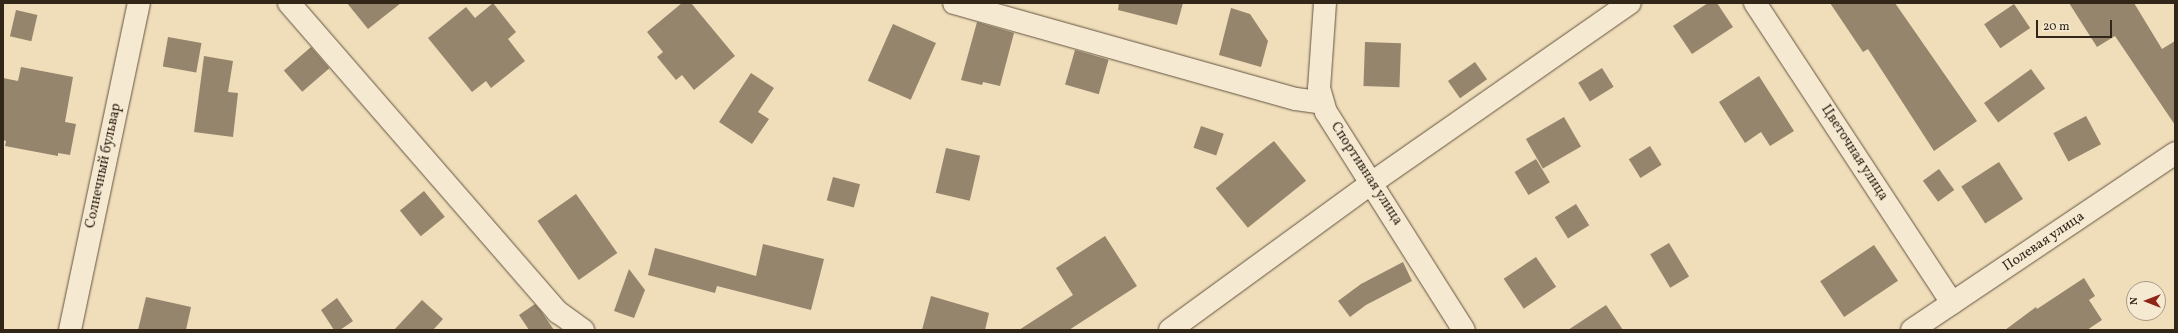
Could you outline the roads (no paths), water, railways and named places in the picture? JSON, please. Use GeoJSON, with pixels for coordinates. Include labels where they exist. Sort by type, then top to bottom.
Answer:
{"type":"FeatureCollection","features":[{"type":"Feature","properties":{"kind":"street","name":"Солнечный бульвар"},"geometry":{"type":"LineString","coordinates":[[70,330],[139,3]]}},
{"type":"Feature","properties":{"kind":"street"},"geometry":{"type":"LineString","coordinates":[[289,3],[558,312],[583,330]]}},
{"type":"Feature","properties":{"kind":"street"},"geometry":{"type":"LineString","coordinates":[[954,3],[1296,99],[1323,103]]}},
{"type":"Feature","properties":{"kind":"street","name":"Спортивная улица"},"geometry":{"type":"LineString","coordinates":[[1325,3],[1319,88],[1326,112],[1373,182],[1464,330]]}},
{"type":"Feature","properties":{"kind":"street"},"geometry":{"type":"LineString","coordinates":[[1170,330],[1373,182],[1630,3]]}},
{"type":"Feature","properties":{"kind":"street","name":"Цветочная улица"},"geometry":{"type":"LineString","coordinates":[[1755,3],[1952,303]]}},
{"type":"Feature","properties":{"kind":"street","name":"Полевая улица"},"geometry":{"type":"LineString","coordinates":[[1912,330],[2175,154]]}}]}
